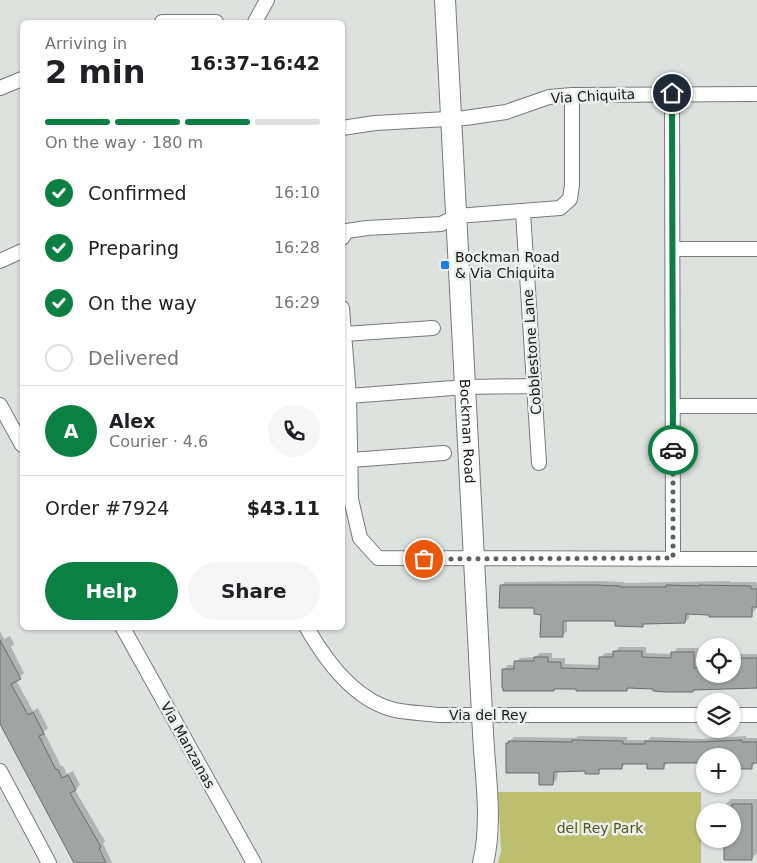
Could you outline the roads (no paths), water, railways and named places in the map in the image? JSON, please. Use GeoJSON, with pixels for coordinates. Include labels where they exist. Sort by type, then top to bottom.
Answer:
{"type":"FeatureCollection","features":[{"type":"Feature","properties":{"kind":"street"},"geometry":{"type":"LineString","coordinates":[[256,20],[267,0]]}},
{"type":"Feature","properties":{"kind":"street","name":"Bockman Road"},"geometry":{"type":"LineString","coordinates":[[445,0],[487,819],[486,851],[483,863]]}},
{"type":"Feature","properties":{"kind":"street"},"geometry":{"type":"LineString","coordinates":[[0,88],[20,80]]}},
{"type":"Feature","properties":{"kind":"street"},"geometry":{"type":"LineString","coordinates":[[672,93],[673,558]]}},
{"type":"Feature","properties":{"kind":"street"},"geometry":{"type":"LineString","coordinates":[[345,234],[347,231],[367,228],[441,224],[456,216],[560,208],[570,199],[572,185],[572,94]]}},
{"type":"Feature","properties":{"kind":"street","name":"Via Chiquita"},"geometry":{"type":"LineString","coordinates":[[345,128],[375,123],[451,119],[506,112],[548,97],[572,94],[757,94]]}},
{"type":"Feature","properties":{"kind":"street","name":"Cobblestone Lane"},"geometry":{"type":"LineString","coordinates":[[524,212],[539,463]]}},
{"type":"Feature","properties":{"kind":"street"},"geometry":{"type":"LineString","coordinates":[[672,249],[757,249]]}},
{"type":"Feature","properties":{"kind":"street"},"geometry":{"type":"LineString","coordinates":[[0,261],[20,252]]}},
{"type":"Feature","properties":{"kind":"street"},"geometry":{"type":"LineString","coordinates":[[345,333],[433,328]]}},
{"type":"Feature","properties":{"kind":"street"},"geometry":{"type":"LineString","coordinates":[[345,346],[349,396],[352,499],[360,538],[378,558],[757,559]]}},
{"type":"Feature","properties":{"kind":"street"},"geometry":{"type":"LineString","coordinates":[[349,396],[466,387],[534,386]]}},
{"type":"Feature","properties":{"kind":"street"},"geometry":{"type":"LineString","coordinates":[[0,405],[18,426]]}},
{"type":"Feature","properties":{"kind":"street"},"geometry":{"type":"LineString","coordinates":[[674,406],[757,406]]}},
{"type":"Feature","properties":{"kind":"street"},"geometry":{"type":"LineString","coordinates":[[351,460],[444,453]]}},
{"type":"Feature","properties":{"kind":"street","name":"Via Manzanas"},"geometry":{"type":"LineString","coordinates":[[124,630],[254,863]]}},
{"type":"Feature","properties":{"kind":"street","name":"Via del Rey"},"geometry":{"type":"LineString","coordinates":[[308,630],[318,647],[347,684],[367,698],[394,710],[438,715],[696,715]]}},
{"type":"Feature","properties":{"kind":"street"},"geometry":{"type":"LineString","coordinates":[[741,715],[757,715]]}},
{"type":"Feature","properties":{"kind":"street"},"geometry":{"type":"LineString","coordinates":[[0,772],[49,863]]}},
{"type":"Feature","properties":{"kind":"place","name":"Bockman Road & Via Chiquita"},"geometry":{"type":"Point","coordinates":[445,265]}},
{"type":"Feature","properties":{"kind":"park label","name":"del Rey Park"},"geometry":{"type":"Point","coordinates":[600,828]}}]}
